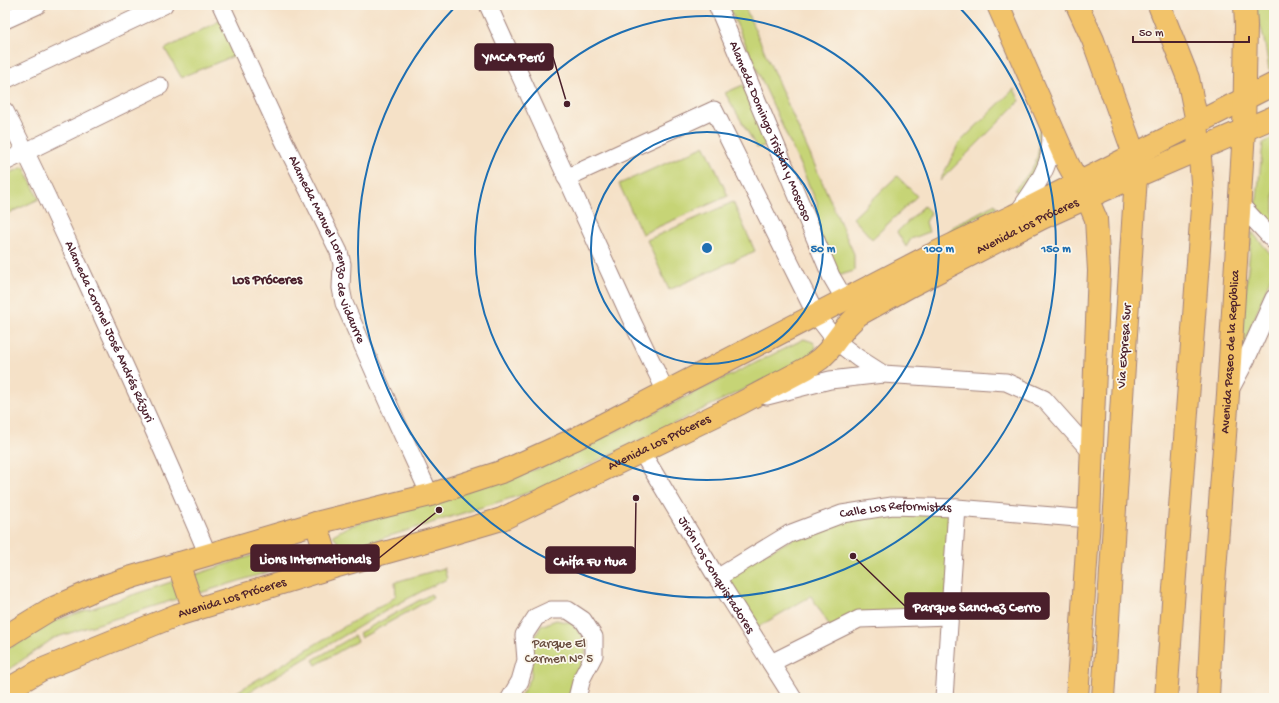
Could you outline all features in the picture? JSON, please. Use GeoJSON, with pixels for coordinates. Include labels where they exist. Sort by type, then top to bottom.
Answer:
{"type":"FeatureCollection","features":[{"type":"Feature","properties":{"kind":"main road"},"geometry":{"type":"LineString","coordinates":[[998,5],[1068,164],[1083,190],[1096,219],[1099,271],[1092,453],[1077,698]]}},
{"type":"Feature","properties":{"kind":"main road","name":"Via Expresa Sur"},"geometry":{"type":"LineString","coordinates":[[1077,5],[1093,40],[1134,154],[1136,176],[1103,698]]}},
{"type":"Feature","properties":{"kind":"main road"},"geometry":{"type":"LineString","coordinates":[[1159,5],[1188,78],[1197,122],[1202,194],[1166,698]]}},
{"type":"Feature","properties":{"kind":"main road","name":"Avenida Paseo de la República"},"geometry":{"type":"LineString","coordinates":[[1208,698],[1213,598],[1228,394],[1244,130],[1245,5]]}},
{"type":"Feature","properties":{"kind":"main road","name":"Avenida Los Próceres"},"geometry":{"type":"LineString","coordinates":[[5,691],[41,670],[177,615],[330,568],[502,519],[741,403],[807,368],[820,359],[853,319],[863,311],[918,281],[1042,218],[1134,154],[1274,84]]}},
{"type":"Feature","properties":{"kind":"main road","name":"Avenida Los Próceres"},"geometry":{"type":"LineString","coordinates":[[5,637],[49,610],[96,589],[132,577],[316,523],[430,495],[504,471],[575,439],[931,255],[1017,214],[1083,190],[1136,176],[1274,117]]}},
{"type":"Feature","properties":{"kind":"main road"},"geometry":{"type":"LineString","coordinates":[[316,523],[330,568]]}},
{"type":"Feature","properties":{"kind":"main road"},"geometry":{"type":"LineString","coordinates":[[178,563],[194,610]]}},
{"type":"Feature","properties":{"kind":"street"},"geometry":{"type":"LineString","coordinates":[[5,20],[38,5]]}},
{"type":"Feature","properties":{"kind":"street"},"geometry":{"type":"LineString","coordinates":[[5,80],[164,5]]}},
{"type":"Feature","properties":{"kind":"street","name":"Alameda Manuel Lorenzo de Vidaurre"},"geometry":{"type":"LineString","coordinates":[[221,5],[283,139],[339,252],[342,264],[341,288],[344,304],[430,495]]}},
{"type":"Feature","properties":{"kind":"street"},"geometry":{"type":"LineString","coordinates":[[488,5],[566,178],[666,392]]}},
{"type":"Feature","properties":{"kind":"street","name":"Alameda Domingo Tristán y Moscoso"},"geometry":{"type":"LineString","coordinates":[[717,5],[831,276],[845,300]]}},
{"type":"Feature","properties":{"kind":"street"},"geometry":{"type":"LineString","coordinates":[[5,162],[160,86]]}},
{"type":"Feature","properties":{"kind":"street"},"geometry":{"type":"LineString","coordinates":[[566,178],[714,110],[816,315],[836,341],[858,358],[883,374]]}},
{"type":"Feature","properties":{"kind":"street","name":"Alameda Coronel José Andrés Rázuri"},"geometry":{"type":"LineString","coordinates":[[5,111],[26,152],[130,377],[208,555]]}},
{"type":"Feature","properties":{"kind":"street"},"geometry":{"type":"LineString","coordinates":[[1017,214],[1036,185],[1046,165],[1049,157],[1051,126]]}},
{"type":"Feature","properties":{"kind":"street"},"geometry":{"type":"LineString","coordinates":[[1239,203],[1274,241]]}},
{"type":"Feature","properties":{"kind":"street"},"geometry":{"type":"LineString","coordinates":[[1228,394],[1246,360],[1274,298]]}},
{"type":"Feature","properties":{"kind":"street"},"geometry":{"type":"LineString","coordinates":[[741,403],[830,380],[883,374],[1006,382],[1044,399],[1092,453]]}},
{"type":"Feature","properties":{"kind":"street","name":"Jirón Los Conquistadores"},"geometry":{"type":"LineString","coordinates":[[641,451],[717,578],[793,698]]}},
{"type":"Feature","properties":{"kind":"street","name":"Calle Los Reformistas"},"geometry":{"type":"LineString","coordinates":[[717,578],[789,534],[842,514],[892,506],[957,508],[1089,519]]}},
{"type":"Feature","properties":{"kind":"street"},"geometry":{"type":"LineString","coordinates":[[944,698],[957,508]]}},
{"type":"Feature","properties":{"kind":"street"},"geometry":{"type":"LineString","coordinates":[[510,698],[520,682],[526,660],[524,635],[536,617],[551,610],[568,610],[583,620],[594,637],[594,655],[582,678],[577,698]]}},
{"type":"Feature","properties":{"kind":"street"},"geometry":{"type":"LineString","coordinates":[[771,663],[859,619],[950,616]]}},
{"type":"Feature","properties":{"kind":"green space"},"geometry":{"type":"Polygon","coordinates":[[[728,5],[744,5],[854,254],[854,271],[834,277],[815,235],[817,203],[728,5]]]}},
{"type":"Feature","properties":{"kind":"green space"},"geometry":{"type":"Polygon","coordinates":[[[1256,5],[1274,5],[1274,68],[1269,70],[1262,31],[1254,9],[1256,5]]]}},
{"type":"Feature","properties":{"kind":"green space"},"geometry":{"type":"Polygon","coordinates":[[[223,19],[239,54],[181,77],[165,49],[223,19]]]}},
{"type":"Feature","properties":{"kind":"green space"},"geometry":{"type":"Polygon","coordinates":[[[743,85],[770,144],[757,148],[725,93],[743,85]]]}},
{"type":"Feature","properties":{"kind":"green space"},"geometry":{"type":"Polygon","coordinates":[[[1014,89],[1020,101],[940,181],[959,143],[1014,89]]]}},
{"type":"Feature","properties":{"kind":"green space"},"geometry":{"type":"Polygon","coordinates":[[[1041,127],[1045,145],[1043,160],[1041,165],[1020,193],[1014,190],[1025,178],[1037,158],[1037,135],[1041,127]]]}},
{"type":"Feature","properties":{"kind":"green space"},"geometry":{"type":"Polygon","coordinates":[[[1274,137],[1274,223],[1256,207],[1263,143],[1274,137]]]}},
{"type":"Feature","properties":{"kind":"green space"},"geometry":{"type":"Polygon","coordinates":[[[705,146],[728,196],[642,234],[619,184],[705,146]]]}},
{"type":"Feature","properties":{"kind":"green space"},"geometry":{"type":"Polygon","coordinates":[[[24,167],[39,199],[5,215],[5,175],[24,167]]]}},
{"type":"Feature","properties":{"kind":"green space"},"geometry":{"type":"Polygon","coordinates":[[[897,176],[917,196],[872,239],[853,218],[897,176]]]}},
{"type":"Feature","properties":{"kind":"green space"},"geometry":{"type":"Polygon","coordinates":[[[733,202],[755,251],[669,290],[647,240],[733,202]]]}},
{"type":"Feature","properties":{"kind":"green space"},"geometry":{"type":"Polygon","coordinates":[[[995,204],[997,208],[947,233],[952,227],[995,204]]]}},
{"type":"Feature","properties":{"kind":"green space"},"geometry":{"type":"Polygon","coordinates":[[[924,206],[931,213],[926,222],[929,232],[911,239],[906,247],[897,232],[924,206]]]}},
{"type":"Feature","properties":{"kind":"green space"},"geometry":{"type":"Polygon","coordinates":[[[1252,232],[1274,258],[1274,269],[1238,360],[1252,232]]]}},
{"type":"Feature","properties":{"kind":"green space"},"geometry":{"type":"Polygon","coordinates":[[[804,339],[813,342],[816,347],[810,357],[537,490],[348,549],[340,546],[333,535],[347,527],[540,468],[804,339]]]}},
{"type":"Feature","properties":{"kind":"green space"},"geometry":{"type":"Polygon","coordinates":[[[957,508],[950,616],[831,628],[811,596],[751,631],[717,578],[842,514],[957,508]]]}},
{"type":"Feature","properties":{"kind":"green space"},"geometry":{"type":"Polygon","coordinates":[[[284,545],[304,547],[305,558],[294,564],[200,593],[194,575],[284,545]]]}},
{"type":"Feature","properties":{"kind":"green space"},"geometry":{"type":"Polygon","coordinates":[[[444,568],[447,579],[394,606],[239,698],[227,698],[352,622],[390,601],[396,595],[395,582],[444,568]]]}},
{"type":"Feature","properties":{"kind":"green space"},"geometry":{"type":"Polygon","coordinates":[[[174,581],[180,598],[54,638],[5,672],[5,651],[48,623],[174,581]]]}},
{"type":"Feature","properties":{"kind":"green space"},"geometry":{"type":"Polygon","coordinates":[[[431,594],[433,598],[361,638],[359,633],[431,594]]]}},
{"type":"Feature","properties":{"kind":"green space","name":"Parque El Carmen N° 5"},"geometry":{"type":"Polygon","coordinates":[[[556,620],[571,623],[582,635],[586,649],[584,662],[573,678],[571,698],[519,698],[531,678],[533,641],[541,626],[556,620]]]}},
{"type":"Feature","properties":{"kind":"green space"},"geometry":{"type":"Polygon","coordinates":[[[354,636],[357,641],[316,665],[313,660],[354,636]]]}},
{"type":"Feature","properties":{"kind":"place","name":"YMCA Perú"},"geometry":{"type":"Point","coordinates":[567,104]}},
{"type":"Feature","properties":{"kind":"place","name":"Chifa Fu Hua"},"geometry":{"type":"Point","coordinates":[636,498]}},
{"type":"Feature","properties":{"kind":"place","name":"Lions Internationals"},"geometry":{"type":"Point","coordinates":[439,510]}},
{"type":"Feature","properties":{"kind":"place","name":"Parque Sanchez Cerro"},"geometry":{"type":"Point","coordinates":[853,556]}},
{"type":"Feature","properties":{"kind":"district","name":"Los Próceres"},"geometry":{"type":"Point","coordinates":[267,280]}}]}
